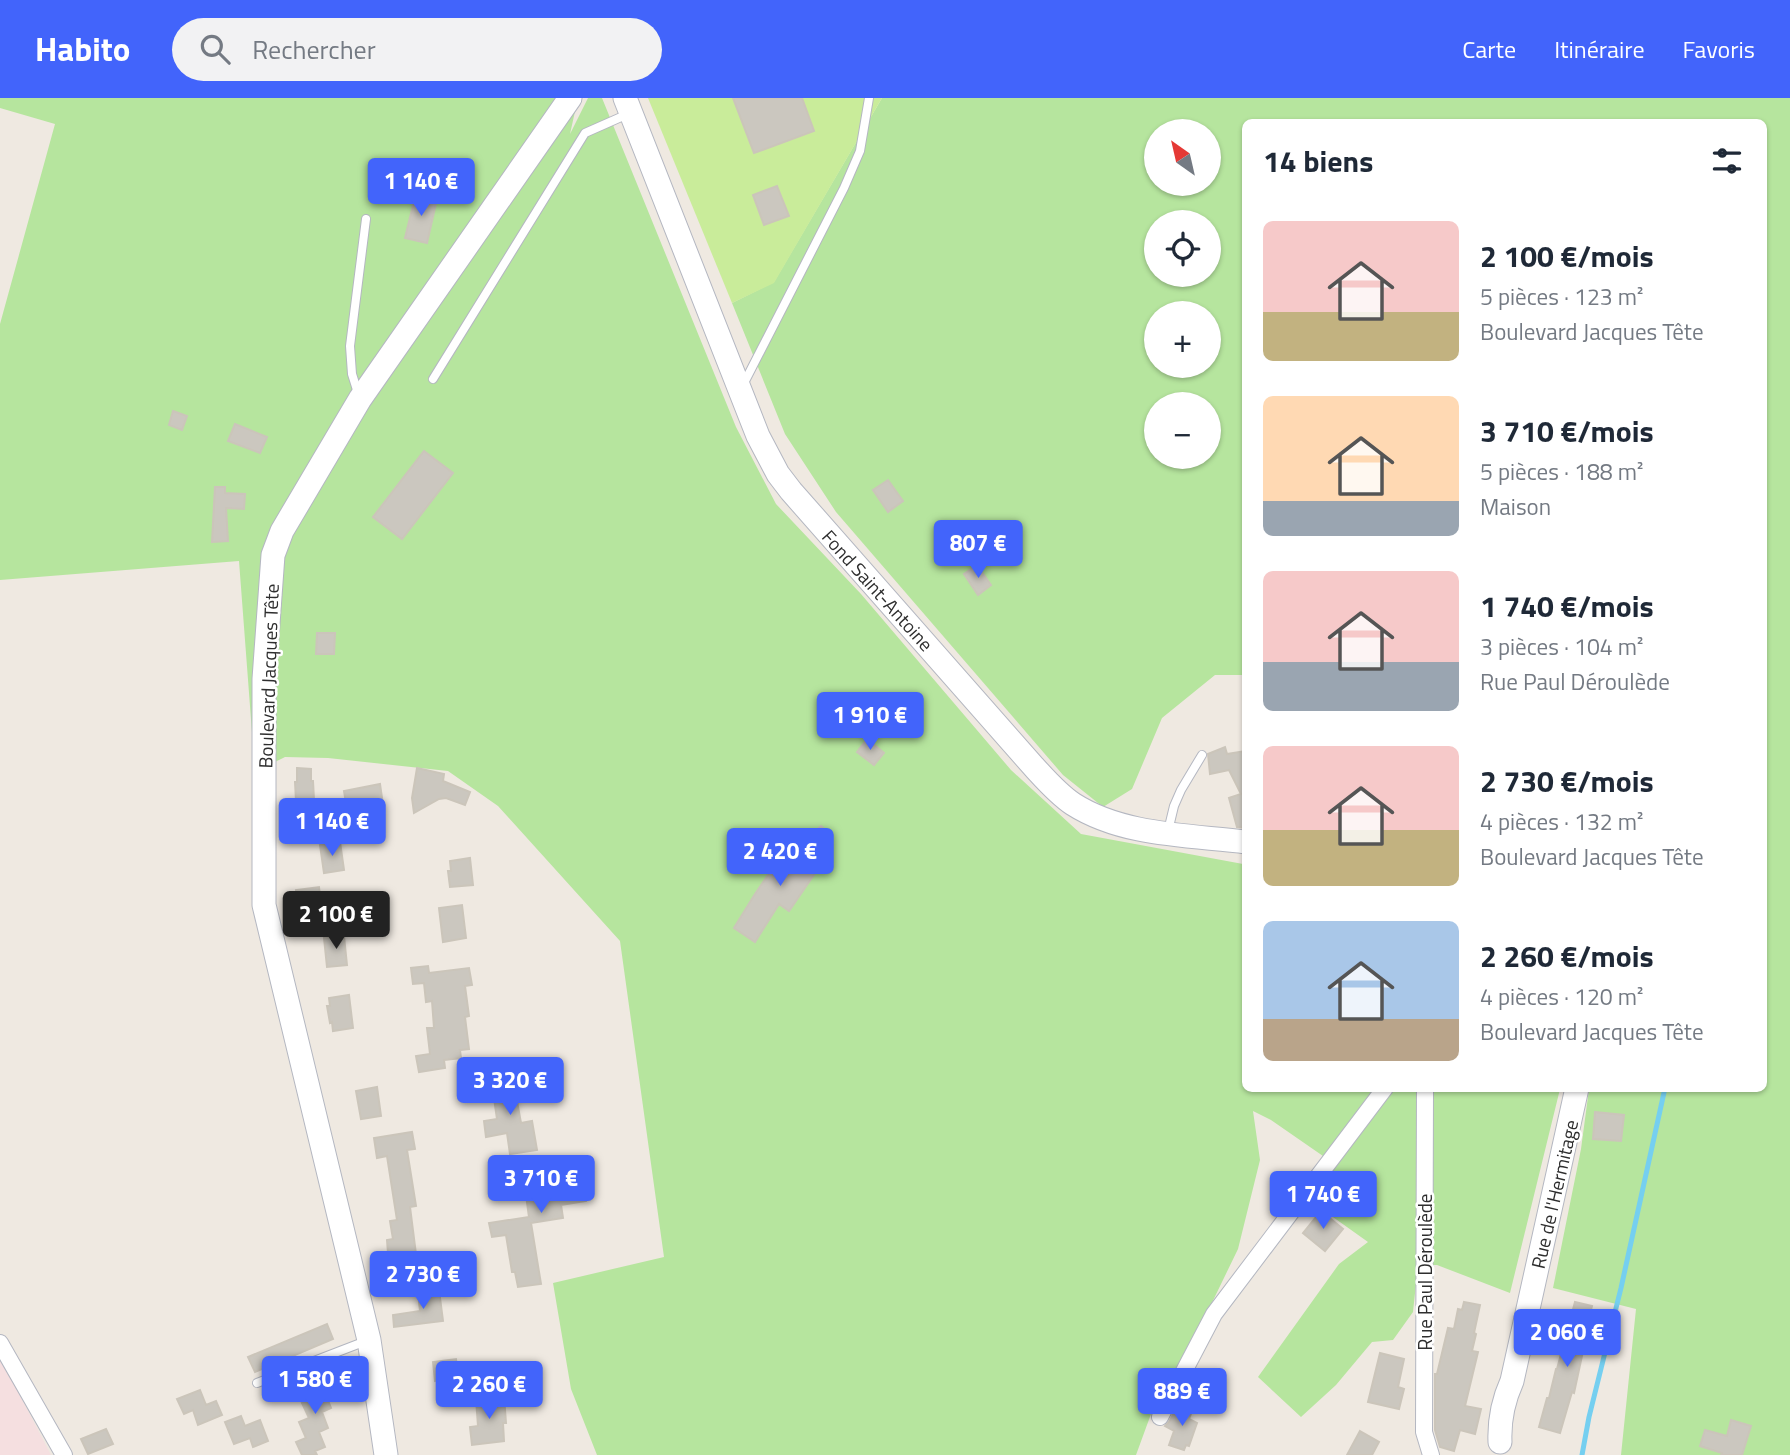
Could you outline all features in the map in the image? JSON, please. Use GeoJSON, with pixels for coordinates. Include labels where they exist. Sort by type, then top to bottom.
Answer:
{"type":"FeatureCollection","features":[{"type":"Feature","properties":{"kind":"street","name":"Boulevard Jacques Tête"},"geometry":{"type":"LineString","coordinates":[[386,1455],[369,1340],[264,905],[264,679],[274,555],[282,531],[360,399],[570,98]]}},
{"type":"Feature","properties":{"kind":"street","name":"Fond Saint-Antoine"},"geometry":{"type":"LineString","coordinates":[[628,106],[766,452],[791,491],[1062,796],[1089,813],[1113,823],[1242,842]]}},
{"type":"Feature","properties":{"kind":"street"},"geometry":{"type":"LineString","coordinates":[[1160,1417],[1214,1314],[1382,1092]]}},
{"type":"Feature","properties":{"kind":"street","name":"Rue Paul Déroulède"},"geometry":{"type":"LineString","coordinates":[[1425,1092],[1424,1432],[1431,1455]]}},
{"type":"Feature","properties":{"kind":"street","name":"Rue de l'Hermitage"},"geometry":{"type":"LineString","coordinates":[[1498,1448],[1508,1423],[1513,1398],[1512,1381],[1576,1092]]}},
{"type":"Feature","properties":{"kind":"street"},"geometry":{"type":"LineString","coordinates":[[0,1343],[64,1455]]}},
{"type":"Feature","properties":{"kind":"lane"},"geometry":{"type":"LineString","coordinates":[[740,390],[844,188],[860,151],[869,98]]}},
{"type":"Feature","properties":{"kind":"lane"},"geometry":{"type":"LineString","coordinates":[[433,379],[585,133],[628,106]]}},
{"type":"Feature","properties":{"kind":"lane"},"geometry":{"type":"LineString","coordinates":[[360,399],[352,373],[350,346],[366,219]]}},
{"type":"Feature","properties":{"kind":"lane"},"geometry":{"type":"LineString","coordinates":[[1168,833],[1174,806],[1202,755]]}},
{"type":"Feature","properties":{"kind":"lane"},"geometry":{"type":"LineString","coordinates":[[257,1383],[369,1340]]}},
{"type":"Feature","properties":{"kind":"shaded area"},"geometry":{"type":"Polygon","coordinates":[[[0,1357],[51,1455],[0,1455],[0,1357]]]}},
{"type":"Feature","properties":{"kind":"green space"},"geometry":{"type":"Polygon","coordinates":[[[0,98],[578,98],[570,134],[588,98],[602,98],[736,427],[776,504],[861,594],[1011,770],[1081,834],[1242,864],[1242,1092],[1559,1092],[1510,1293],[1437,1265],[1418,1265],[1413,1312],[1393,1340],[1372,1342],[1336,1385],[1301,1417],[1258,1377],[1339,1264],[1368,1242],[1309,1200],[1336,1165],[1271,1120],[1253,1111],[1260,1160],[1238,1249],[1206,1315],[1151,1414],[1136,1455],[597,1455],[571,1389],[553,1283],[664,1257],[620,941],[498,806],[448,771],[328,758],[285,757],[255,772],[239,561],[0,580],[0,324],[55,124],[0,108],[0,98]]]}},
{"type":"Feature","properties":{"kind":"green space"},"geometry":{"type":"Polygon","coordinates":[[[648,98],[882,98],[774,283],[732,303],[648,98]]]}},
{"type":"Feature","properties":{"kind":"green space"},"geometry":{"type":"Polygon","coordinates":[[[882,98],[1790,98],[1790,1455],[1621,1455],[1636,1309],[1553,1288],[1581,1149],[1589,1092],[1767,1092],[1767,119],[1242,119],[1242,675],[1215,675],[1162,718],[1132,789],[1103,807],[1063,775],[836,512],[785,434],[732,303],[774,282],[882,98]]]}},
{"type":"Feature","properties":{"kind":"building"},"geometry":{"type":"Polygon","coordinates":[[[733,98],[802,98],[814,131],[754,153],[733,98]]]}},
{"type":"Feature","properties":{"kind":"building"},"geometry":{"type":"Polygon","coordinates":[[[777,186],[789,216],[764,225],[753,195],[777,186]]]}},
{"type":"Feature","properties":{"kind":"building"},"geometry":{"type":"Polygon","coordinates":[[[416,193],[437,199],[427,243],[405,238],[416,193]]]}},
{"type":"Feature","properties":{"kind":"building"},"geometry":{"type":"Polygon","coordinates":[[[173,411],[187,416],[182,430],[169,425],[173,411]]]}},
{"type":"Feature","properties":{"kind":"building"},"geometry":{"type":"Polygon","coordinates":[[[235,424],[267,437],[260,453],[228,441],[235,424]]]}},
{"type":"Feature","properties":{"kind":"building"},"geometry":{"type":"Polygon","coordinates":[[[424,451],[453,473],[402,539],[373,517],[424,451]]]}},
{"type":"Feature","properties":{"kind":"building"},"geometry":{"type":"Polygon","coordinates":[[[888,480],[903,501],[888,512],[873,490],[888,480]]]}},
{"type":"Feature","properties":{"kind":"building"},"geometry":{"type":"Polygon","coordinates":[[[215,487],[225,487],[225,493],[245,494],[244,509],[226,508],[228,541],[212,542],[215,487]]]}},
{"type":"Feature","properties":{"kind":"building"},"geometry":{"type":"Polygon","coordinates":[[[977,565],[991,585],[978,595],[964,574],[977,565]]]}},
{"type":"Feature","properties":{"kind":"building"},"geometry":{"type":"Polygon","coordinates":[[[317,633],[335,633],[334,654],[316,654],[317,633]]]}},
{"type":"Feature","properties":{"kind":"building"},"geometry":{"type":"Polygon","coordinates":[[[867,739],[884,753],[874,765],[857,752],[867,739]]]}},
{"type":"Feature","properties":{"kind":"building"},"geometry":{"type":"Polygon","coordinates":[[[1225,747],[1227,754],[1242,752],[1242,828],[1237,827],[1229,798],[1241,794],[1229,770],[1210,774],[1208,754],[1225,747]]]}},
{"type":"Feature","properties":{"kind":"building"},"geometry":{"type":"Polygon","coordinates":[[[297,768],[311,769],[315,819],[297,820],[297,768]]]}},
{"type":"Feature","properties":{"kind":"building"},"geometry":{"type":"Polygon","coordinates":[[[417,768],[444,774],[443,781],[470,792],[465,805],[446,798],[439,799],[414,813],[412,798],[417,768]]]}},
{"type":"Feature","properties":{"kind":"building"},"geometry":{"type":"Polygon","coordinates":[[[380,784],[383,805],[347,809],[344,791],[380,784]]]}},
{"type":"Feature","properties":{"kind":"building"},"geometry":{"type":"Polygon","coordinates":[[[821,826],[823,828],[805,856],[820,866],[789,911],[779,904],[755,942],[734,928],[789,845],[794,848],[821,826]]]}},
{"type":"Feature","properties":{"kind":"building"},"geometry":{"type":"Polygon","coordinates":[[[340,842],[344,870],[324,873],[320,845],[340,842]]]}},
{"type":"Feature","properties":{"kind":"building"},"geometry":{"type":"Polygon","coordinates":[[[470,858],[473,885],[450,887],[450,861],[470,858]]]}},
{"type":"Feature","properties":{"kind":"building"},"geometry":{"type":"Polygon","coordinates":[[[319,887],[322,914],[299,917],[296,890],[319,887]]]}},
{"type":"Feature","properties":{"kind":"building"},"geometry":{"type":"Polygon","coordinates":[[[462,905],[466,938],[443,942],[439,908],[462,905]]]}},
{"type":"Feature","properties":{"kind":"building"},"geometry":{"type":"Polygon","coordinates":[[[344,936],[347,965],[327,967],[324,938],[344,936]]]}},
{"type":"Feature","properties":{"kind":"building"},"geometry":{"type":"Polygon","coordinates":[[[428,966],[429,973],[469,968],[472,985],[465,986],[469,1016],[465,1017],[469,1049],[460,1050],[461,1058],[444,1060],[445,1068],[419,1072],[416,1056],[430,1054],[427,1028],[434,1028],[432,1001],[426,1002],[424,983],[413,984],[411,968],[428,966]]]}},
{"type":"Feature","properties":{"kind":"building"},"geometry":{"type":"Polygon","coordinates":[[[349,995],[353,1028],[333,1031],[327,1006],[330,1006],[329,998],[349,995]]]}},
{"type":"Feature","properties":{"kind":"building"},"geometry":{"type":"Polygon","coordinates":[[[512,1074],[521,1123],[532,1121],[537,1150],[510,1154],[507,1133],[486,1137],[484,1121],[497,1119],[491,1077],[512,1074]]]}},
{"type":"Feature","properties":{"kind":"building"},"geometry":{"type":"Polygon","coordinates":[[[377,1087],[381,1116],[361,1119],[356,1091],[377,1087]]]}},
{"type":"Feature","properties":{"kind":"building"},"geometry":{"type":"Polygon","coordinates":[[[1595,1112],[1624,1115],[1621,1141],[1593,1139],[1595,1112]]]}},
{"type":"Feature","properties":{"kind":"building"},"geometry":{"type":"Polygon","coordinates":[[[412,1132],[415,1149],[407,1150],[416,1206],[410,1207],[417,1275],[390,1279],[387,1240],[393,1239],[390,1221],[397,1220],[387,1156],[377,1158],[374,1138],[412,1132]]]}},
{"type":"Feature","properties":{"kind":"building"},"geometry":{"type":"Polygon","coordinates":[[[580,1157],[586,1201],[561,1205],[563,1218],[531,1223],[541,1284],[518,1287],[515,1272],[512,1272],[506,1235],[492,1237],[489,1223],[529,1217],[526,1195],[540,1193],[536,1163],[580,1157]]]}},
{"type":"Feature","properties":{"kind":"building"},"geometry":{"type":"Polygon","coordinates":[[[1321,1211],[1343,1229],[1325,1251],[1303,1233],[1321,1211]]]}},
{"type":"Feature","properties":{"kind":"building"},"geometry":{"type":"Polygon","coordinates":[[[439,1290],[443,1321],[394,1327],[393,1315],[420,1311],[418,1293],[439,1290]]]}},
{"type":"Feature","properties":{"kind":"building"},"geometry":{"type":"Polygon","coordinates":[[[1464,1302],[1480,1305],[1472,1351],[1478,1352],[1465,1406],[1481,1409],[1475,1434],[1460,1430],[1454,1451],[1440,1447],[1435,1430],[1435,1374],[1448,1328],[1454,1329],[1458,1309],[1462,1310],[1464,1302]]]}},
{"type":"Feature","properties":{"kind":"building"},"geometry":{"type":"Polygon","coordinates":[[[1575,1302],[1592,1306],[1574,1393],[1572,1392],[1560,1433],[1539,1427],[1575,1302]]]}},
{"type":"Feature","properties":{"kind":"building"},"geometry":{"type":"Polygon","coordinates":[[[327,1324],[333,1339],[255,1372],[248,1357],[327,1324]]]}},
{"type":"Feature","properties":{"kind":"building"},"geometry":{"type":"Polygon","coordinates":[[[1380,1353],[1404,1359],[1398,1387],[1404,1389],[1399,1409],[1368,1402],[1380,1353]]]}},
{"type":"Feature","properties":{"kind":"building"},"geometry":{"type":"Polygon","coordinates":[[[456,1359],[460,1393],[440,1395],[433,1362],[456,1359]]]}},
{"type":"Feature","properties":{"kind":"building"},"geometry":{"type":"Polygon","coordinates":[[[328,1374],[334,1389],[325,1393],[331,1408],[322,1412],[328,1428],[319,1432],[325,1447],[315,1451],[317,1455],[302,1455],[296,1442],[306,1438],[299,1422],[309,1418],[302,1403],[312,1399],[306,1383],[328,1374]]]}},
{"type":"Feature","properties":{"kind":"building"},"geometry":{"type":"Polygon","coordinates":[[[200,1390],[206,1405],[216,1401],[222,1415],[198,1425],[193,1410],[184,1414],[177,1399],[200,1390]]]}},
{"type":"Feature","properties":{"kind":"building"},"geometry":{"type":"Polygon","coordinates":[[[504,1396],[504,1441],[472,1445],[470,1427],[478,1426],[476,1399],[504,1396]]]}},
{"type":"Feature","properties":{"kind":"building"},"geometry":{"type":"Polygon","coordinates":[[[1178,1405],[1192,1411],[1189,1419],[1197,1423],[1189,1446],[1186,1445],[1184,1450],[1169,1445],[1174,1431],[1165,1426],[1178,1405]]]}},
{"type":"Feature","properties":{"kind":"building"},"geometry":{"type":"Polygon","coordinates":[[[241,1416],[245,1426],[260,1420],[268,1441],[253,1447],[250,1438],[234,1444],[225,1422],[241,1416]]]}},
{"type":"Feature","properties":{"kind":"building"},"geometry":{"type":"Polygon","coordinates":[[[1731,1420],[1751,1426],[1742,1455],[1721,1455],[1722,1453],[1700,1446],[1705,1430],[1727,1436],[1731,1420]]]}},
{"type":"Feature","properties":{"kind":"building"},"geometry":{"type":"Polygon","coordinates":[[[106,1429],[113,1444],[88,1454],[81,1439],[106,1429]]]}},
{"type":"Feature","properties":{"kind":"building"},"geometry":{"type":"Polygon","coordinates":[[[1360,1431],[1379,1442],[1372,1455],[1347,1455],[1360,1431]]]}},
{"type":"Feature","properties":{"kind":"waterway"},"geometry":{"type":"LineString","coordinates":[[1582,1455],[1664,1092]]}}]}
